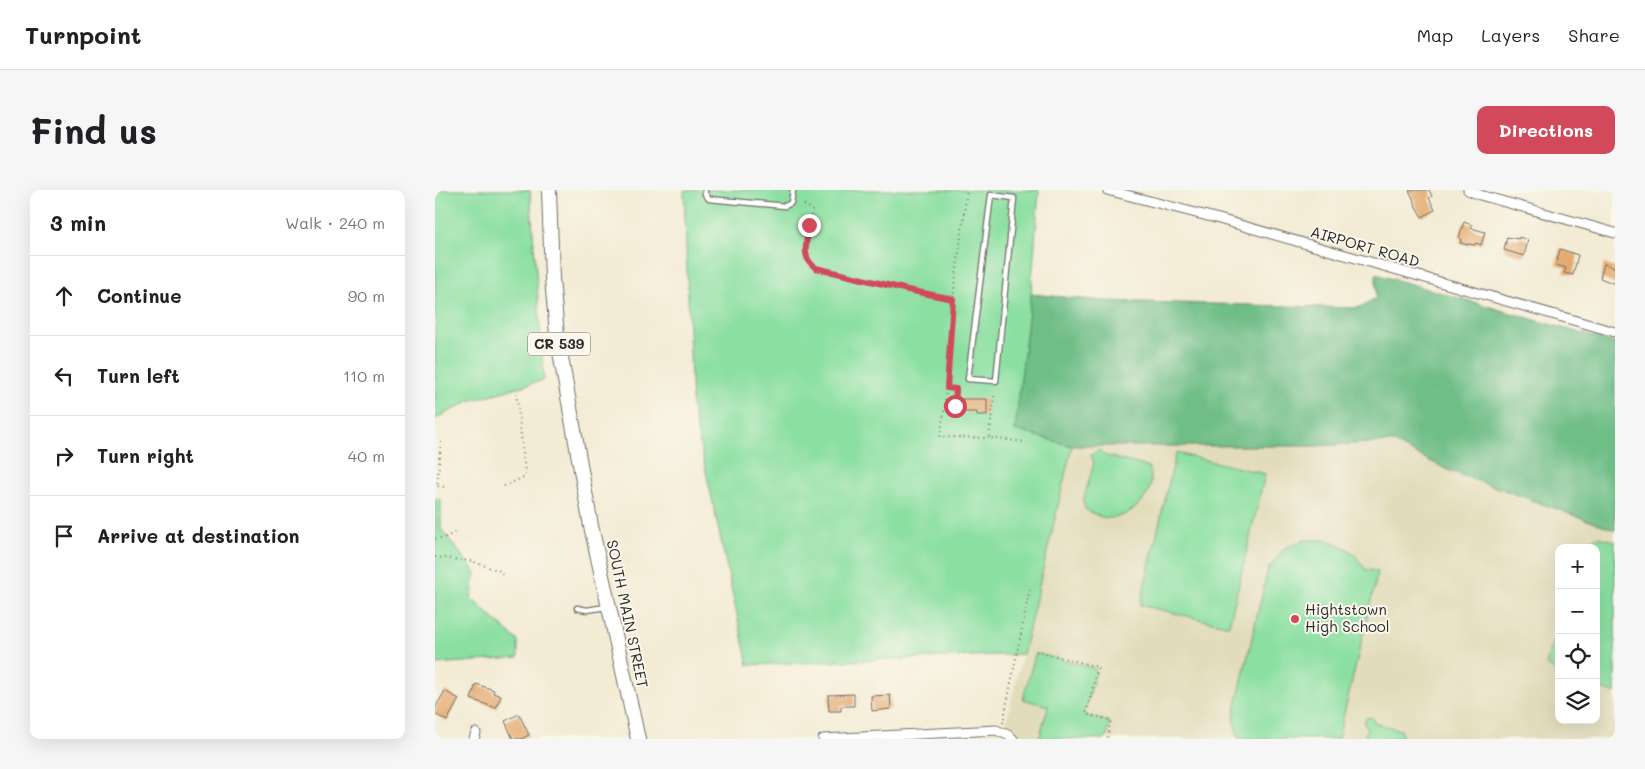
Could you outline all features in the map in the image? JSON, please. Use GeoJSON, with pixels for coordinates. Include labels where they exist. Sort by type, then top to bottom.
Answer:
{"type":"FeatureCollection","features":[{"type":"Feature","properties":{"kind":"main road","name":"SOUTH MAIN STREET"},"geometry":{"type":"LineString","coordinates":[[549,190],[552,278],[557,335],[586,496],[638,739]]}},
{"type":"Feature","properties":{"kind":"street","name":"AIRPORT ROAD"},"geometry":{"type":"LineString","coordinates":[[1107,190],[1219,219],[1615,332]]}},
{"type":"Feature","properties":{"kind":"street"},"geometry":{"type":"LineString","coordinates":[[1469,190],[1480,195],[1615,234]]}},
{"type":"Feature","properties":{"kind":"street"},"geometry":{"type":"LineString","coordinates":[[823,739],[996,730],[1009,735],[1013,739]]}},
{"type":"Feature","properties":{"kind":"lane"},"geometry":{"type":"LineString","coordinates":[[705,190],[705,194],[709,198],[785,206],[791,203],[793,190]]}},
{"type":"Feature","properties":{"kind":"lane"},"geometry":{"type":"LineString","coordinates":[[1003,196],[1004,190]]}},
{"type":"Feature","properties":{"kind":"lane"},"geometry":{"type":"LineString","coordinates":[[991,195],[1003,196],[1014,198],[996,381],[968,379],[991,195]]}},
{"type":"Feature","properties":{"kind":"lane"},"geometry":{"type":"LineString","coordinates":[[577,608],[587,610],[609,606]]}},
{"type":"Feature","properties":{"kind":"path"},"geometry":{"type":"LineString","coordinates":[[967,190],[953,299],[947,388],[940,437],[989,438],[1025,442]]}},
{"type":"Feature","properties":{"kind":"path"},"geometry":{"type":"LineString","coordinates":[[805,205],[812,209],[806,257],[811,265],[816,268],[889,286],[953,299]]}},
{"type":"Feature","properties":{"kind":"path"},"geometry":{"type":"LineString","coordinates":[[945,405],[955,406],[956,389],[947,388]]}},
{"type":"Feature","properties":{"kind":"path"},"geometry":{"type":"LineString","coordinates":[[504,486],[524,477],[525,471],[516,391]]}},
{"type":"Feature","properties":{"kind":"path"},"geometry":{"type":"LineString","coordinates":[[989,438],[994,396]]}},
{"type":"Feature","properties":{"kind":"path"},"geometry":{"type":"LineString","coordinates":[[441,442],[436,486],[446,486]]}},
{"type":"Feature","properties":{"kind":"path"},"geometry":{"type":"LineString","coordinates":[[435,539],[447,537],[455,532]]}},
{"type":"Feature","properties":{"kind":"path"},"geometry":{"type":"LineString","coordinates":[[435,557],[483,564],[500,570],[503,577]]}},
{"type":"Feature","properties":{"kind":"path"},"geometry":{"type":"LineString","coordinates":[[1003,724],[1031,588]]}},
{"type":"Feature","properties":{"kind":"path"},"geometry":{"type":"LineString","coordinates":[[1036,651],[1098,667],[1086,714],[1111,720],[1107,739]]}},
{"type":"Feature","properties":{"kind":"shaded area","name":"Hightstown High School"},"geometry":{"type":"Polygon","coordinates":[[[1392,442],[1450,471],[1615,530],[1615,739],[1022,739],[1006,724],[1072,446],[1314,446],[1392,442]]]}},
{"type":"Feature","properties":{"kind":"green space"},"geometry":{"type":"Polygon","coordinates":[[[435,190],[530,190],[544,380],[469,401],[435,419],[435,190]]]}},
{"type":"Feature","properties":{"kind":"green space"},"geometry":{"type":"Polygon","coordinates":[[[684,190],[1039,190],[1031,294],[1015,430],[1072,446],[1023,654],[748,665],[692,407],[684,190]]]}},
{"type":"Feature","properties":{"kind":"green space"},"geometry":{"type":"Polygon","coordinates":[[[1376,274],[1615,343],[1615,530],[1450,471],[1392,442],[1314,446],[1072,446],[1015,430],[1031,294],[1105,301],[1358,308],[1376,298],[1376,274]]]}},
{"type":"Feature","properties":{"kind":"green space"},"geometry":{"type":"Polygon","coordinates":[[[1099,450],[1106,456],[1149,467],[1151,476],[1147,494],[1142,502],[1126,514],[1108,518],[1096,515],[1085,509],[1083,501],[1094,463],[1091,455],[1099,450]]]}},
{"type":"Feature","properties":{"kind":"green space"},"geometry":{"type":"Polygon","coordinates":[[[1176,453],[1265,474],[1229,626],[1140,605],[1176,453]]]}},
{"type":"Feature","properties":{"kind":"green space"},"geometry":{"type":"Polygon","coordinates":[[[435,498],[441,500],[441,529],[476,573],[471,598],[518,641],[518,658],[435,664],[435,498]]]}},
{"type":"Feature","properties":{"kind":"green space"},"geometry":{"type":"Polygon","coordinates":[[[1598,537],[1615,541],[1615,693],[1600,689],[1600,544],[1585,543],[1598,537]]]}},
{"type":"Feature","properties":{"kind":"green space"},"geometry":{"type":"Polygon","coordinates":[[[1305,540],[1332,542],[1340,545],[1353,554],[1365,569],[1378,572],[1338,739],[1239,739],[1234,722],[1235,710],[1268,569],[1285,548],[1305,540]]]}},
{"type":"Feature","properties":{"kind":"green space"},"geometry":{"type":"Polygon","coordinates":[[[1555,637],[1555,671],[1546,664],[1555,637]]]}},
{"type":"Feature","properties":{"kind":"green space"},"geometry":{"type":"Polygon","coordinates":[[[1039,654],[1094,668],[1096,672],[1084,715],[1110,722],[1106,739],[1039,739],[1048,706],[1023,699],[1035,655],[1039,654]]]}},
{"type":"Feature","properties":{"kind":"green space"},"geometry":{"type":"Polygon","coordinates":[[[1369,717],[1375,723],[1401,730],[1403,739],[1364,739],[1367,728],[1364,723],[1365,719],[1369,717]]]}},
{"type":"Feature","properties":{"kind":"building"},"geometry":{"type":"Polygon","coordinates":[[[1409,190],[1429,190],[1432,196],[1429,198],[1435,210],[1422,217],[1409,190]]]}},
{"type":"Feature","properties":{"kind":"building"},"geometry":{"type":"Polygon","coordinates":[[[1464,222],[1472,225],[1471,228],[1485,232],[1481,245],[1476,243],[1475,245],[1468,245],[1460,243],[1461,239],[1459,238],[1464,222]]]}},
{"type":"Feature","properties":{"kind":"building"},"geometry":{"type":"Polygon","coordinates":[[[1507,237],[1519,239],[1519,237],[1528,240],[1524,256],[1504,250],[1507,237]]]}},
{"type":"Feature","properties":{"kind":"building"},"geometry":{"type":"Polygon","coordinates":[[[1560,249],[1578,255],[1573,275],[1564,273],[1566,268],[1556,265],[1560,249]]]}},
{"type":"Feature","properties":{"kind":"building"},"geometry":{"type":"Polygon","coordinates":[[[1604,264],[1615,268],[1615,284],[1600,278],[1604,264]]]}},
{"type":"Feature","properties":{"kind":"building"},"geometry":{"type":"Polygon","coordinates":[[[961,399],[987,399],[987,415],[977,415],[977,412],[961,412],[961,399]]]}},
{"type":"Feature","properties":{"kind":"building"},"geometry":{"type":"Polygon","coordinates":[[[476,684],[494,690],[493,693],[501,696],[496,708],[471,699],[476,684]]]}},
{"type":"Feature","properties":{"kind":"building"},"geometry":{"type":"Polygon","coordinates":[[[445,691],[459,699],[447,721],[435,714],[435,708],[445,691]]]}},
{"type":"Feature","properties":{"kind":"building"},"geometry":{"type":"Polygon","coordinates":[[[854,694],[854,706],[841,706],[841,711],[829,711],[828,695],[854,694]]]}},
{"type":"Feature","properties":{"kind":"building"},"geometry":{"type":"Polygon","coordinates":[[[890,695],[891,709],[872,711],[871,696],[890,695]]]}},
{"type":"Feature","properties":{"kind":"building"},"geometry":{"type":"Polygon","coordinates":[[[519,714],[529,735],[521,739],[513,739],[505,721],[519,714]]]}},
{"type":"Feature","properties":{"kind":"place","name":"Hightstown High School"},"geometry":{"type":"Point","coordinates":[1295,619]}},
{"type":"Feature","properties":{"kind":"route"},"geometry":{"type":"LineString","coordinates":[[809,225],[806,257],[811,265],[816,268],[953,299],[947,388],[956,389],[955,406]]}}]}
